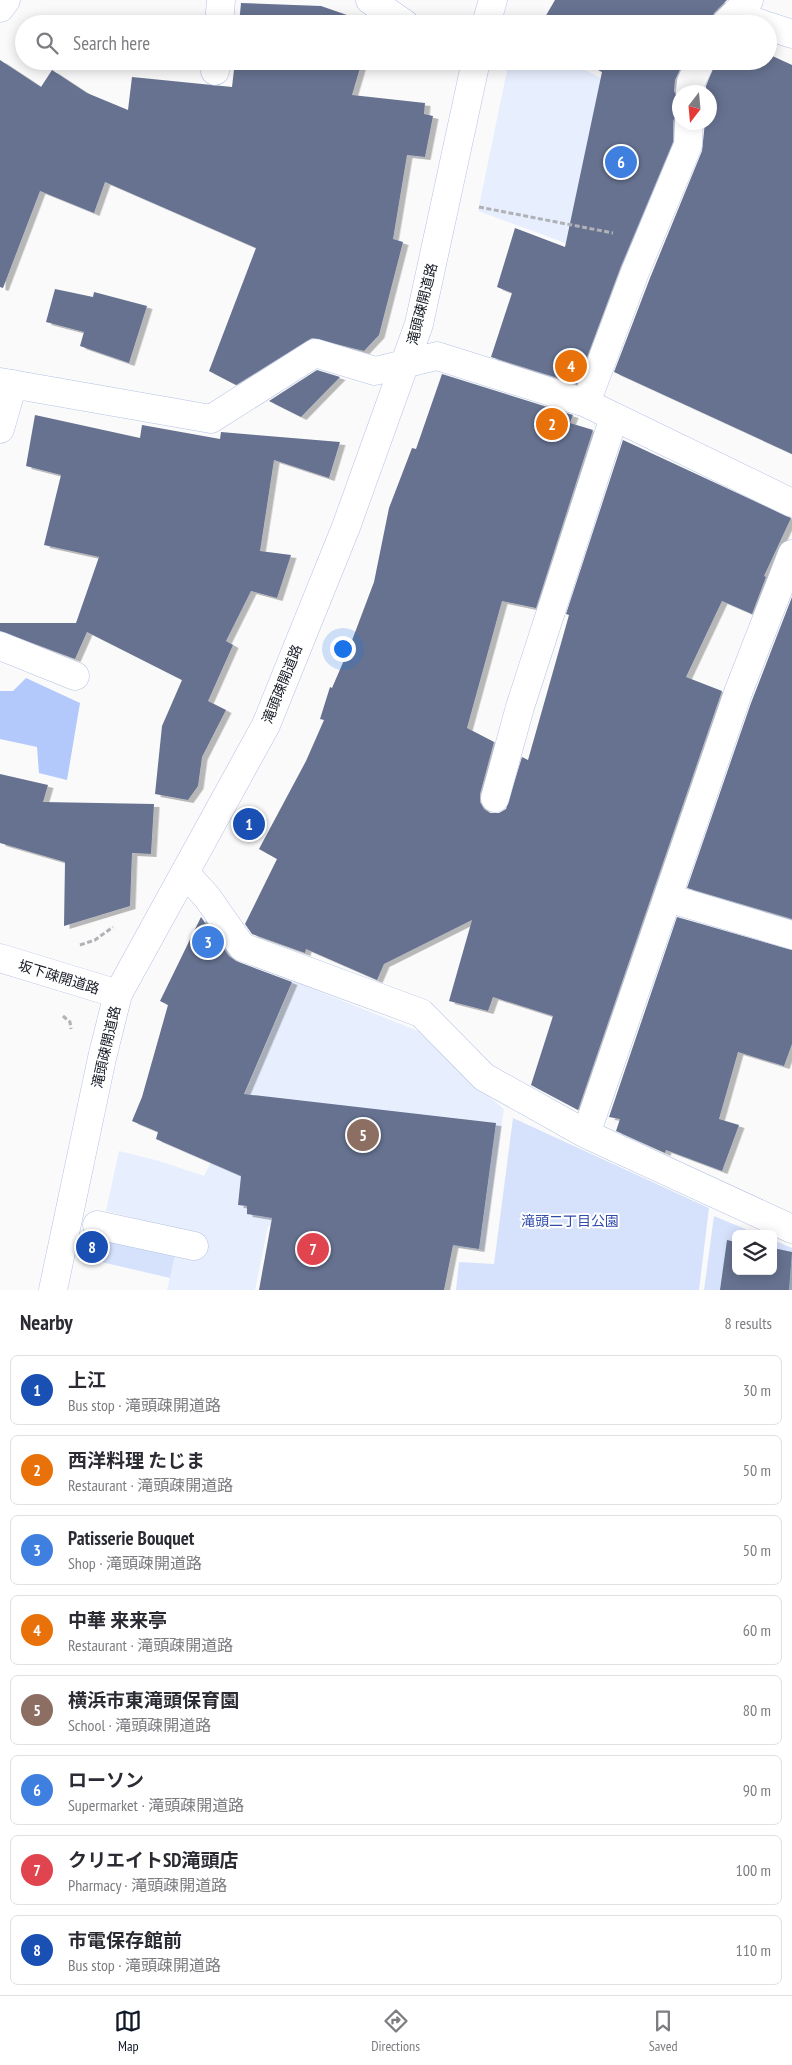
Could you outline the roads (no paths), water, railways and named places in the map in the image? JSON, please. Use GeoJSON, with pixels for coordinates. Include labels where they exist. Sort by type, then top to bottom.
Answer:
{"type":"FeatureCollection","features":[{"type":"Feature","properties":{"kind":"street"},"geometry":{"type":"LineString","coordinates":[[0,8],[6,0]]}},
{"type":"Feature","properties":{"kind":"street"},"geometry":{"type":"LineString","coordinates":[[220,15],[221,0]]}},
{"type":"Feature","properties":{"kind":"street"},"geometry":{"type":"LineString","coordinates":[[370,0],[392,15]]}},
{"type":"Feature","properties":{"kind":"street"},"geometry":{"type":"LineString","coordinates":[[489,15],[493,0]]}},
{"type":"Feature","properties":{"kind":"street"},"geometry":{"type":"LineString","coordinates":[[777,29],[792,34]]}},
{"type":"Feature","properties":{"kind":"street","name":"滝頭疎開道路"},"geometry":{"type":"LineString","coordinates":[[54,1290],[102,1058],[118,994],[266,725],[346,526],[406,363],[423,306],[474,70]]}},
{"type":"Feature","properties":{"kind":"street"},"geometry":{"type":"LineString","coordinates":[[691,85],[697,70]]}},
{"type":"Feature","properties":{"kind":"street"},"geometry":{"type":"LineString","coordinates":[[586,403],[635,272],[688,146],[689,130]]}},
{"type":"Feature","properties":{"kind":"street"},"geometry":{"type":"LineString","coordinates":[[0,430],[6,383],[211,420],[315,353],[375,371],[437,356],[586,403],[792,502]]}},
{"type":"Feature","properties":{"kind":"street"},"geometry":{"type":"LineString","coordinates":[[495,798],[520,707],[614,417]]}},
{"type":"Feature","properties":{"kind":"street"},"geometry":{"type":"LineString","coordinates":[[586,1134],[739,690],[792,554]]}},
{"type":"Feature","properties":{"kind":"street"},"geometry":{"type":"LineString","coordinates":[[0,646],[75,676]]}},
{"type":"Feature","properties":{"kind":"street"},"geometry":{"type":"LineString","coordinates":[[184,873],[207,898],[242,947],[421,1013],[484,1077],[586,1134],[792,1229]]}},
{"type":"Feature","properties":{"kind":"street"},"geometry":{"type":"LineString","coordinates":[[668,898],[792,935]]}},
{"type":"Feature","properties":{"kind":"street","name":"坂下疎開道路"},"geometry":{"type":"LineString","coordinates":[[0,958],[118,994]]}},
{"type":"Feature","properties":{"kind":"street"},"geometry":{"type":"LineString","coordinates":[[97,1225],[194,1246]]}},
{"type":"Feature","properties":{"kind":"place","name":"ローソン"},"geometry":{"type":"Point","coordinates":[621,162]}},
{"type":"Feature","properties":{"kind":"place","name":"中華 来来亭"},"geometry":{"type":"Point","coordinates":[571,366]}},
{"type":"Feature","properties":{"kind":"place","name":"西洋料理 たじま"},"geometry":{"type":"Point","coordinates":[552,424]}},
{"type":"Feature","properties":{"kind":"place","name":"上江"},"geometry":{"type":"Point","coordinates":[249,824]}},
{"type":"Feature","properties":{"kind":"place","name":"Patisserie Bouquet"},"geometry":{"type":"Point","coordinates":[208,942]}},
{"type":"Feature","properties":{"kind":"place","name":"横浜市東滝頭保育園"},"geometry":{"type":"Point","coordinates":[363,1135]}},
{"type":"Feature","properties":{"kind":"place","name":"市電保存館前"},"geometry":{"type":"Point","coordinates":[92,1247]}},
{"type":"Feature","properties":{"kind":"place","name":"クリエイトSD滝頭店"},"geometry":{"type":"Point","coordinates":[313,1249]}},
{"type":"Feature","properties":{"kind":"park label","name":"滝頭二丁目公園"},"geometry":{"type":"Point","coordinates":[570,1221]}}]}
